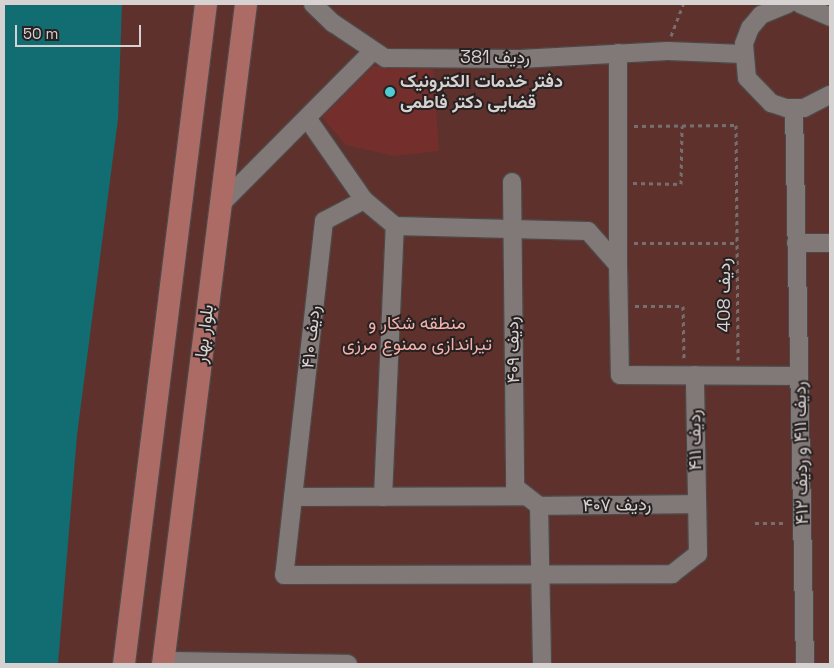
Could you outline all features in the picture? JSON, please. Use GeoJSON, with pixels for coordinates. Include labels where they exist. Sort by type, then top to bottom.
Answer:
{"type":"FeatureCollection","features":[{"type":"Feature","properties":{"kind":"main road"},"geometry":{"type":"LineString","coordinates":[[124,664],[206,4]]}},
{"type":"Feature","properties":{"kind":"main road","name":"بلوار بهار"},"geometry":{"type":"LineString","coordinates":[[163,662],[246,4]]}},
{"type":"Feature","properties":{"kind":"street"},"geometry":{"type":"LineString","coordinates":[[220,205],[373,51],[313,4]]}},
{"type":"Feature","properties":{"kind":"street"},"geometry":{"type":"LineString","coordinates":[[788,4],[757,10],[743,54],[747,78],[757,92],[771,102],[794,108],[821,102],[830,95]]}},
{"type":"Feature","properties":{"kind":"street"},"geometry":{"type":"LineString","coordinates":[[800,4],[829,12]]}},
{"type":"Feature","properties":{"kind":"street","name":"ردیف 381"},"geometry":{"type":"LineString","coordinates":[[373,51],[384,58],[520,58],[668,51],[743,54]]}},
{"type":"Feature","properties":{"kind":"street"},"geometry":{"type":"LineString","coordinates":[[618,54],[620,375],[800,376]]}},
{"type":"Feature","properties":{"kind":"street","name":"ردیف ۴۱۱ و ردیف ۴۱۲"},"geometry":{"type":"LineString","coordinates":[[794,108],[805,664]]}},
{"type":"Feature","properties":{"kind":"street"},"geometry":{"type":"LineString","coordinates":[[307,118],[364,200],[395,226],[512,231],[588,231],[618,265]]}},
{"type":"Feature","properties":{"kind":"street","name":"ردیف ۴۰۹"},"geometry":{"type":"LineString","coordinates":[[512,182],[515,487],[532,501]]}},
{"type":"Feature","properties":{"kind":"street","name":"ردیف ۴۱۰"},"geometry":{"type":"LineString","coordinates":[[293,497],[324,221],[364,200]]}},
{"type":"Feature","properties":{"kind":"street"},"geometry":{"type":"LineString","coordinates":[[383,497],[395,226]]}},
{"type":"Feature","properties":{"kind":"street"},"geometry":{"type":"LineString","coordinates":[[796,243],[830,243]]}},
{"type":"Feature","properties":{"kind":"street","name":"ردیف ۴۱۱"},"geometry":{"type":"LineString","coordinates":[[540,574],[672,574],[698,554],[689,376]]}},
{"type":"Feature","properties":{"kind":"street"},"geometry":{"type":"LineString","coordinates":[[293,497],[284,575],[540,574]]}},
{"type":"Feature","properties":{"kind":"street","name":"ردیف ۴۰۷"},"geometry":{"type":"LineString","coordinates":[[293,497],[383,497],[696,504]]}},
{"type":"Feature","properties":{"kind":"street"},"geometry":{"type":"LineString","coordinates":[[532,501],[540,574],[542,664]]}},
{"type":"Feature","properties":{"kind":"street"},"geometry":{"type":"LineString","coordinates":[[163,662],[348,664]]}},
{"type":"Feature","properties":{"kind":"path"},"geometry":{"type":"LineString","coordinates":[[668,51],[683,4]]}},
{"type":"Feature","properties":{"kind":"path"},"geometry":{"type":"LineString","coordinates":[[618,126],[736,126],[738,243]]}},
{"type":"Feature","properties":{"kind":"path"},"geometry":{"type":"LineString","coordinates":[[618,183],[681,184],[682,126]]}},
{"type":"Feature","properties":{"kind":"path","name":"ردیف 408"},"geometry":{"type":"LineString","coordinates":[[618,243],[738,243],[738,376]]}},
{"type":"Feature","properties":{"kind":"path"},"geometry":{"type":"LineString","coordinates":[[620,306],[683,306],[689,376]]}},
{"type":"Feature","properties":{"kind":"path"},"geometry":{"type":"LineString","coordinates":[[755,523],[802,524]]}},
{"type":"Feature","properties":{"kind":"green space","name":"منطقه شکار و تیراندازی ممنوع مرزی"},"geometry":{"type":"Polygon","coordinates":[[[4,4],[830,4],[830,664],[4,664],[4,4]]]}},
{"type":"Feature","properties":{"kind":"water"},"geometry":{"type":"Polygon","coordinates":[[[4,4],[122,4],[118,119],[77,435],[58,664],[4,664],[4,4]]]}},
{"type":"Feature","properties":{"kind":"building","name":"دفتر خدمات الکترونیک قضایی دکتر فاطمی"},"geometry":{"type":"Polygon","coordinates":[[[373,66],[433,69],[439,151],[394,156],[346,145],[322,117],[373,66]]]}},
{"type":"Feature","properties":{"kind":"place","name":"دفتر خدمات الکترونیک قضایی دکتر فاطمی"},"geometry":{"type":"Point","coordinates":[390,92]}}]}
